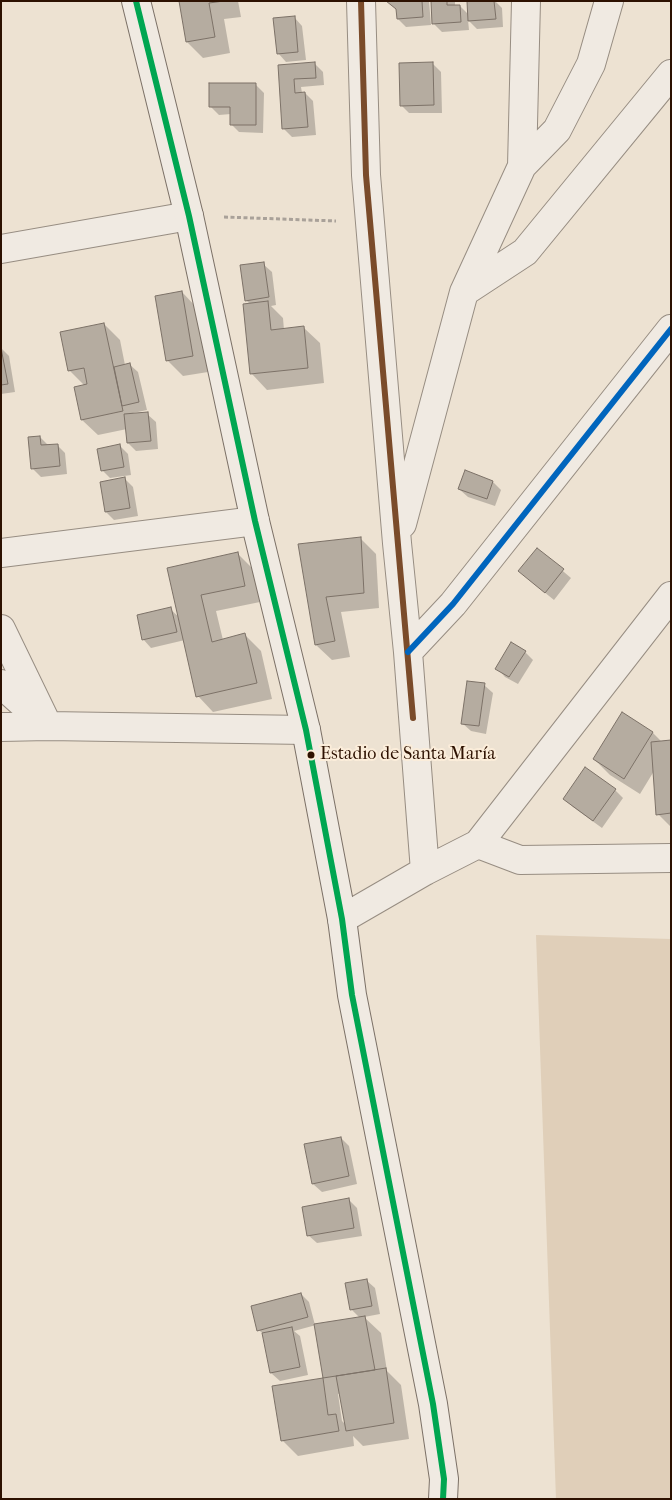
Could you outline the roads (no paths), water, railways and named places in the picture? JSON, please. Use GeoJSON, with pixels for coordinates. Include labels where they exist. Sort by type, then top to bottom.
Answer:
{"type":"FeatureCollection","features":[{"type":"Feature","properties":{"kind":"street"},"geometry":{"type":"LineString","coordinates":[[136,1],[189,216],[255,521],[306,730],[342,919],[352,995],[433,1404],[444,1479],[443,1499]]}},
{"type":"Feature","properties":{"kind":"street"},"geometry":{"type":"LineString","coordinates":[[360,1],[366,175],[408,652],[425,871]]}},
{"type":"Feature","properties":{"kind":"street"},"geometry":{"type":"LineString","coordinates":[[522,166],[526,1]]}},
{"type":"Feature","properties":{"kind":"street"},"geometry":{"type":"LineString","coordinates":[[397,543],[464,292],[522,166],[557,130],[591,64],[609,1]]}},
{"type":"Feature","properties":{"kind":"street"},"geometry":{"type":"LineString","coordinates":[[464,292],[525,252],[671,74]]}},
{"type":"Feature","properties":{"kind":"street"},"geometry":{"type":"LineString","coordinates":[[1,249],[189,216]]}},
{"type":"Feature","properties":{"kind":"street"},"geometry":{"type":"LineString","coordinates":[[408,652],[453,604],[671,329]]}},
{"type":"Feature","properties":{"kind":"street"},"geometry":{"type":"LineString","coordinates":[[1,553],[255,521]]}},
{"type":"Feature","properties":{"kind":"street"},"geometry":{"type":"LineString","coordinates":[[342,919],[425,871],[478,844],[671,596]]}},
{"type":"Feature","properties":{"kind":"street"},"geometry":{"type":"LineString","coordinates":[[1,629],[48,726]]}},
{"type":"Feature","properties":{"kind":"street"},"geometry":{"type":"LineString","coordinates":[[1,684],[48,726]]}},
{"type":"Feature","properties":{"kind":"street"},"geometry":{"type":"LineString","coordinates":[[1,727],[306,730]]}},
{"type":"Feature","properties":{"kind":"street"},"geometry":{"type":"LineString","coordinates":[[478,844],[520,860],[671,858]]}},
{"type":"Feature","properties":{"kind":"place","name":"Estadio de Santa María"},"geometry":{"type":"Point","coordinates":[311,755]}}]}
